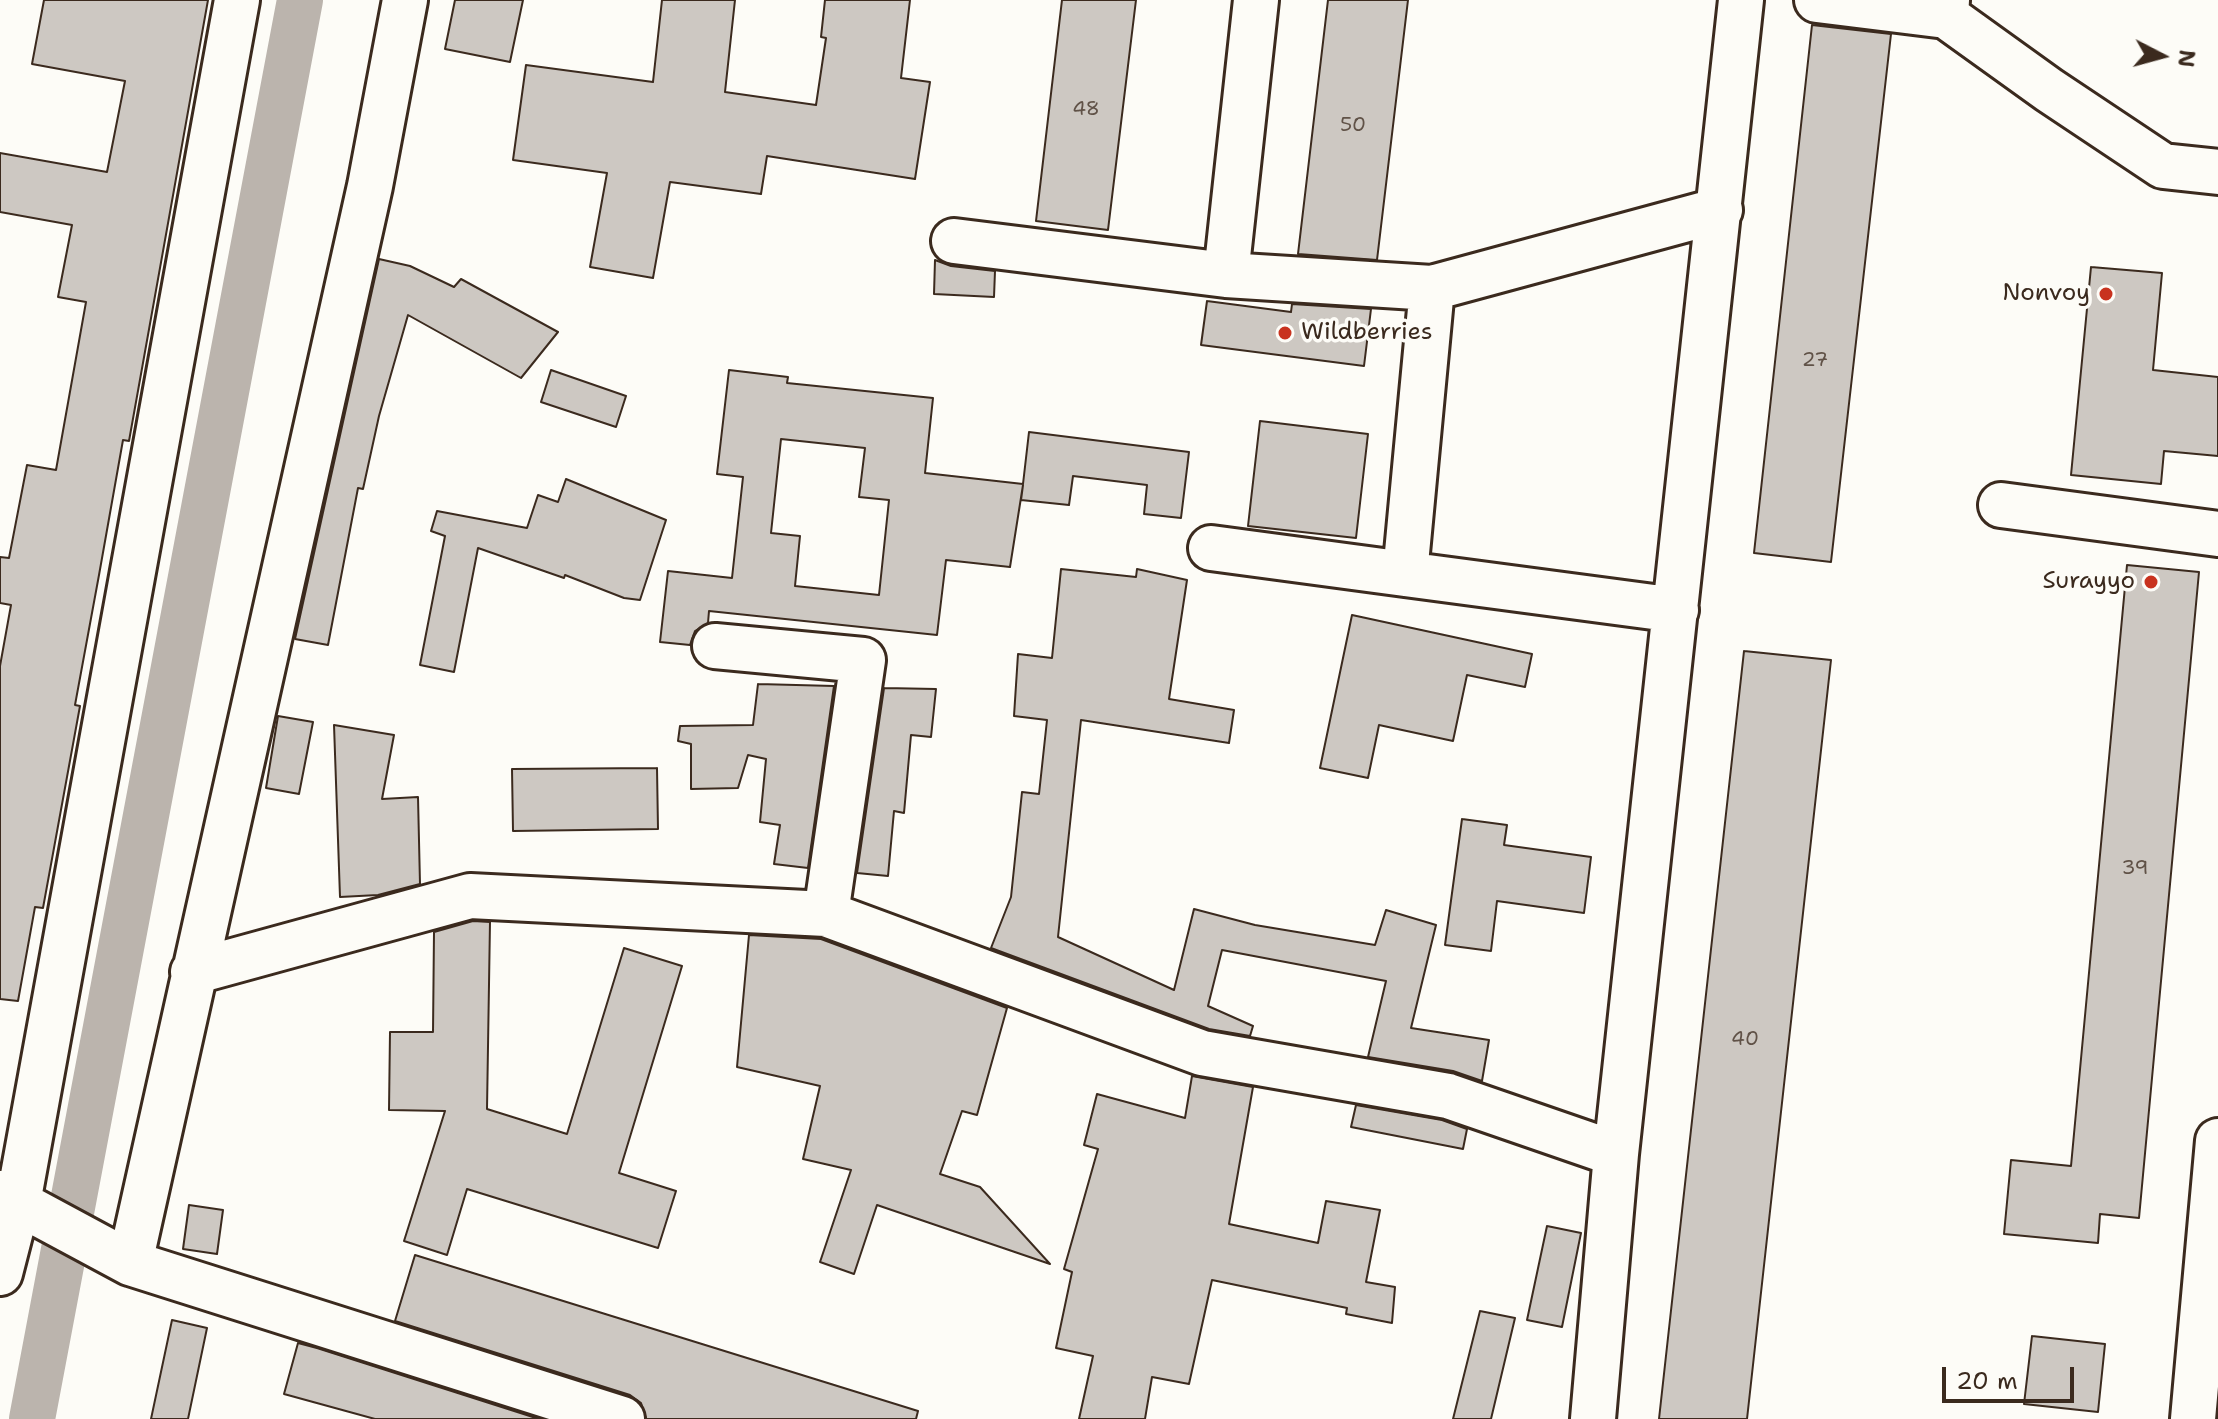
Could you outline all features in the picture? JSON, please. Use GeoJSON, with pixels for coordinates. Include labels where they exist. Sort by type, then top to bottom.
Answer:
{"type":"FeatureCollection","features":[{"type":"Feature","properties":{"kind":"street"},"geometry":{"type":"LineString","coordinates":[[0,1273],[9,1198],[237,0]]}},
{"type":"Feature","properties":{"kind":"street"},"geometry":{"type":"LineString","coordinates":[[130,1263],[370,186],[405,0]]}},
{"type":"Feature","properties":{"kind":"street"},"geometry":{"type":"LineString","coordinates":[[1226,275],[1256,0]]}},
{"type":"Feature","properties":{"kind":"street"},"geometry":{"type":"LineString","coordinates":[[1593,1419],[1616,1154],[1741,0]]}},
{"type":"Feature","properties":{"kind":"street"},"geometry":{"type":"LineString","coordinates":[[1817,0],[1946,8],[2049,90],[2163,166],[2218,172]]}},
{"type":"Feature","properties":{"kind":"street"},"geometry":{"type":"LineString","coordinates":[[954,241],[1226,275],[1432,288],[1720,210]]}},
{"type":"Feature","properties":{"kind":"street"},"geometry":{"type":"LineString","coordinates":[[1405,574],[1432,288]]}},
{"type":"Feature","properties":{"kind":"street"},"geometry":{"type":"LineString","coordinates":[[2001,505],[2218,534]]}},
{"type":"Feature","properties":{"kind":"street"},"geometry":{"type":"LineString","coordinates":[[1211,548],[1676,610]]}},
{"type":"Feature","properties":{"kind":"street"},"geometry":{"type":"LineString","coordinates":[[715,646],[863,660],[826,914]]}},
{"type":"Feature","properties":{"kind":"street"},"geometry":{"type":"LineString","coordinates":[[193,972],[470,896],[826,914],[1202,1053],[1448,1096],[1616,1154]]}},
{"type":"Feature","properties":{"kind":"street"},"geometry":{"type":"LineString","coordinates":[[2193,1419],[2218,1141]]}},
{"type":"Feature","properties":{"kind":"street"},"geometry":{"type":"LineString","coordinates":[[9,1198],[130,1263],[622,1419]]}},
{"type":"Feature","properties":{"kind":"building"},"geometry":{"type":"Polygon","coordinates":[[[44,0],[208,0],[129,441],[123,440],[75,705],[80,706],[43,908],[35,907],[18,1001],[0,999],[0,666],[11,605],[0,603],[0,557],[9,558],[27,465],[56,470],[86,302],[58,297],[72,225],[0,212],[0,153],[107,172],[125,81],[32,64],[44,0]]]}},
{"type":"Feature","properties":{"kind":"building"},"geometry":{"type":"Polygon","coordinates":[[[455,0],[523,0],[510,62],[445,49],[455,0]]]}},
{"type":"Feature","properties":{"kind":"building"},"geometry":{"type":"Polygon","coordinates":[[[662,0],[735,0],[725,92],[816,105],[826,38],[821,37],[825,0],[910,0],[901,78],[930,82],[915,179],[767,156],[761,194],[670,182],[653,278],[590,267],[607,173],[513,160],[526,65],[653,82],[662,0]]]}},
{"type":"Feature","properties":{"kind":"building"},"geometry":{"type":"Polygon","coordinates":[[[1062,0],[1136,0],[1108,230],[1036,221],[1062,0]]]}},
{"type":"Feature","properties":{"kind":"building"},"geometry":{"type":"Polygon","coordinates":[[[1328,0],[1408,0],[1377,260],[1298,254],[1328,0]]]}},
{"type":"Feature","properties":{"kind":"building"},"geometry":{"type":"Polygon","coordinates":[[[1812,25],[1891,34],[1831,562],[1754,553],[1812,25]]]}},
{"type":"Feature","properties":{"kind":"building"},"geometry":{"type":"Polygon","coordinates":[[[379,259],[410,266],[454,287],[461,279],[558,332],[521,378],[408,315],[379,416],[363,489],[358,488],[328,645],[295,639],[379,259]]]}},
{"type":"Feature","properties":{"kind":"building"},"geometry":{"type":"Polygon","coordinates":[[[935,260],[951,266],[995,271],[994,297],[934,294],[935,260]]]}},
{"type":"Feature","properties":{"kind":"building"},"geometry":{"type":"Polygon","coordinates":[[[2091,267],[2162,273],[2153,370],[2218,377],[2218,456],[2164,451],[2161,484],[2071,475],[2091,267]]]}},
{"type":"Feature","properties":{"kind":"building","name":"Wildberries"},"geometry":{"type":"Polygon","coordinates":[[[1207,301],[1291,312],[1292,304],[1371,309],[1364,366],[1201,345],[1207,301]]]}},
{"type":"Feature","properties":{"kind":"building"},"geometry":{"type":"Polygon","coordinates":[[[551,370],[626,396],[616,427],[541,402],[551,370]]]}},
{"type":"Feature","properties":{"kind":"building"},"geometry":{"type":"Polygon","coordinates":[[[729,370],[788,377],[787,383],[933,398],[925,473],[1023,484],[1029,432],[1189,452],[1181,518],[1144,514],[1147,485],[1073,476],[1069,505],[1021,500],[1023,485],[1010,567],[946,560],[937,635],[709,611],[708,623],[695,631],[690,645],[660,642],[668,571],[732,578],[743,477],[717,474],[729,370]],[[781,439],[771,533],[800,536],[795,586],[879,595],[889,500],[859,497],[865,448],[781,439]]]}},
{"type":"Feature","properties":{"kind":"building"},"geometry":{"type":"Polygon","coordinates":[[[1260,421],[1368,434],[1356,538],[1248,526],[1260,421]]]}},
{"type":"Feature","properties":{"kind":"building"},"geometry":{"type":"Polygon","coordinates":[[[566,479],[666,520],[640,600],[624,598],[565,575],[564,578],[478,548],[454,672],[420,665],[445,536],[431,531],[437,511],[527,528],[538,495],[558,502],[566,479]]]}},
{"type":"Feature","properties":{"kind":"building"},"geometry":{"type":"Polygon","coordinates":[[[2127,565],[2199,572],[2139,1218],[2100,1214],[2098,1243],[2004,1234],[2011,1160],[2071,1166],[2127,565]]]}},
{"type":"Feature","properties":{"kind":"building"},"geometry":{"type":"Polygon","coordinates":[[[1061,569],[1136,577],[1137,569],[1187,580],[1169,699],[1234,710],[1229,743],[1081,720],[1058,937],[1174,990],[1194,909],[1255,925],[1375,945],[1386,910],[1436,925],[1411,1028],[1489,1040],[1482,1081],[1453,1071],[1368,1057],[1386,981],[1222,950],[1208,1006],[1253,1026],[1250,1036],[1209,1029],[991,948],[1011,897],[1022,792],[1039,794],[1047,720],[1014,716],[1018,654],[1052,658],[1061,569]]]}},
{"type":"Feature","properties":{"kind":"building"},"geometry":{"type":"Polygon","coordinates":[[[1352,615],[1532,654],[1525,687],[1467,675],[1453,741],[1379,725],[1368,778],[1320,768],[1352,615]]]}},
{"type":"Feature","properties":{"kind":"building"},"geometry":{"type":"Polygon","coordinates":[[[1744,651],[1831,660],[1747,1419],[1659,1419],[1744,651]]]}},
{"type":"Feature","properties":{"kind":"building"},"geometry":{"type":"Polygon","coordinates":[[[758,684],[834,686],[808,868],[774,864],[780,825],[760,822],[766,759],[748,755],[738,788],[691,789],[691,744],[678,741],[680,726],[753,725],[758,684]]]}},
{"type":"Feature","properties":{"kind":"building"},"geometry":{"type":"Polygon","coordinates":[[[884,688],[936,689],[931,737],[911,735],[904,813],[894,811],[888,876],[857,873],[884,688]]]}},
{"type":"Feature","properties":{"kind":"building"},"geometry":{"type":"Polygon","coordinates":[[[278,716],[313,722],[299,794],[266,788],[278,716]]]}},
{"type":"Feature","properties":{"kind":"building"},"geometry":{"type":"Polygon","coordinates":[[[334,725],[394,735],[382,799],[418,797],[420,884],[378,895],[340,897],[334,725]]]}},
{"type":"Feature","properties":{"kind":"building"},"geometry":{"type":"Polygon","coordinates":[[[657,768],[658,829],[513,831],[512,769],[657,768]]]}},
{"type":"Feature","properties":{"kind":"building"},"geometry":{"type":"Polygon","coordinates":[[[1462,819],[1507,825],[1504,845],[1591,857],[1584,913],[1497,901],[1491,951],[1445,945],[1462,819]]]}},
{"type":"Feature","properties":{"kind":"building"},"geometry":{"type":"Polygon","coordinates":[[[473,921],[490,922],[487,1109],[567,1134],[624,948],[682,966],[619,1173],[676,1191],[658,1248],[467,1189],[447,1255],[404,1241],[445,1111],[389,1110],[390,1032],[433,1032],[434,932],[473,921]]]}},
{"type":"Feature","properties":{"kind":"building"},"geometry":{"type":"Polygon","coordinates":[[[749,935],[821,939],[1007,1008],[977,1115],[962,1111],[940,1174],[980,1187],[1050,1264],[877,1205],[854,1274],[820,1262],[851,1170],[803,1159],[820,1086],[737,1067],[749,935]]]}},
{"type":"Feature","properties":{"kind":"building"},"geometry":{"type":"Polygon","coordinates":[[[1192,1076],[1253,1087],[1229,1224],[1318,1243],[1326,1201],[1380,1210],[1366,1282],[1395,1287],[1392,1323],[1346,1314],[1347,1308],[1212,1280],[1189,1384],[1152,1377],[1145,1419],[1079,1419],[1093,1356],[1056,1348],[1072,1272],[1064,1269],[1098,1149],[1084,1145],[1097,1094],[1185,1118],[1192,1076]]]}},
{"type":"Feature","properties":{"kind":"building"},"geometry":{"type":"Polygon","coordinates":[[[1356,1105],[1442,1120],[1467,1129],[1463,1149],[1351,1127],[1356,1105]]]}},
{"type":"Feature","properties":{"kind":"building"},"geometry":{"type":"Polygon","coordinates":[[[189,1205],[223,1210],[217,1254],[183,1249],[189,1205]]]}},
{"type":"Feature","properties":{"kind":"building"},"geometry":{"type":"Polygon","coordinates":[[[1547,1226],[1581,1233],[1562,1327],[1527,1320],[1547,1226]]]}},
{"type":"Feature","properties":{"kind":"building"},"geometry":{"type":"Polygon","coordinates":[[[415,1255],[918,1411],[916,1419],[646,1419],[641,1403],[630,1395],[395,1321],[415,1255]]]}},
{"type":"Feature","properties":{"kind":"building"},"geometry":{"type":"Polygon","coordinates":[[[1480,1311],[1515,1318],[1491,1419],[1453,1419],[1480,1311]]]}},
{"type":"Feature","properties":{"kind":"building"},"geometry":{"type":"Polygon","coordinates":[[[172,1320],[207,1328],[188,1419],[151,1419],[172,1320]]]}},
{"type":"Feature","properties":{"kind":"building"},"geometry":{"type":"Polygon","coordinates":[[[2032,1336],[2105,1344],[2098,1412],[2024,1404],[2032,1336]]]}},
{"type":"Feature","properties":{"kind":"building"},"geometry":{"type":"Polygon","coordinates":[[[298,1343],[539,1419],[375,1419],[284,1394],[298,1343]]]}},
{"type":"Feature","properties":{"kind":"waterway"},"geometry":{"type":"LineString","coordinates":[[32,1419],[300,0]]}},
{"type":"Feature","properties":{"kind":"place","name":"Nonvoy"},"geometry":{"type":"Point","coordinates":[2106,294]}},
{"type":"Feature","properties":{"kind":"place","name":"Wildberries"},"geometry":{"type":"Point","coordinates":[1285,333]}},
{"type":"Feature","properties":{"kind":"place","name":"Surayyo"},"geometry":{"type":"Point","coordinates":[2151,582]}}]}
